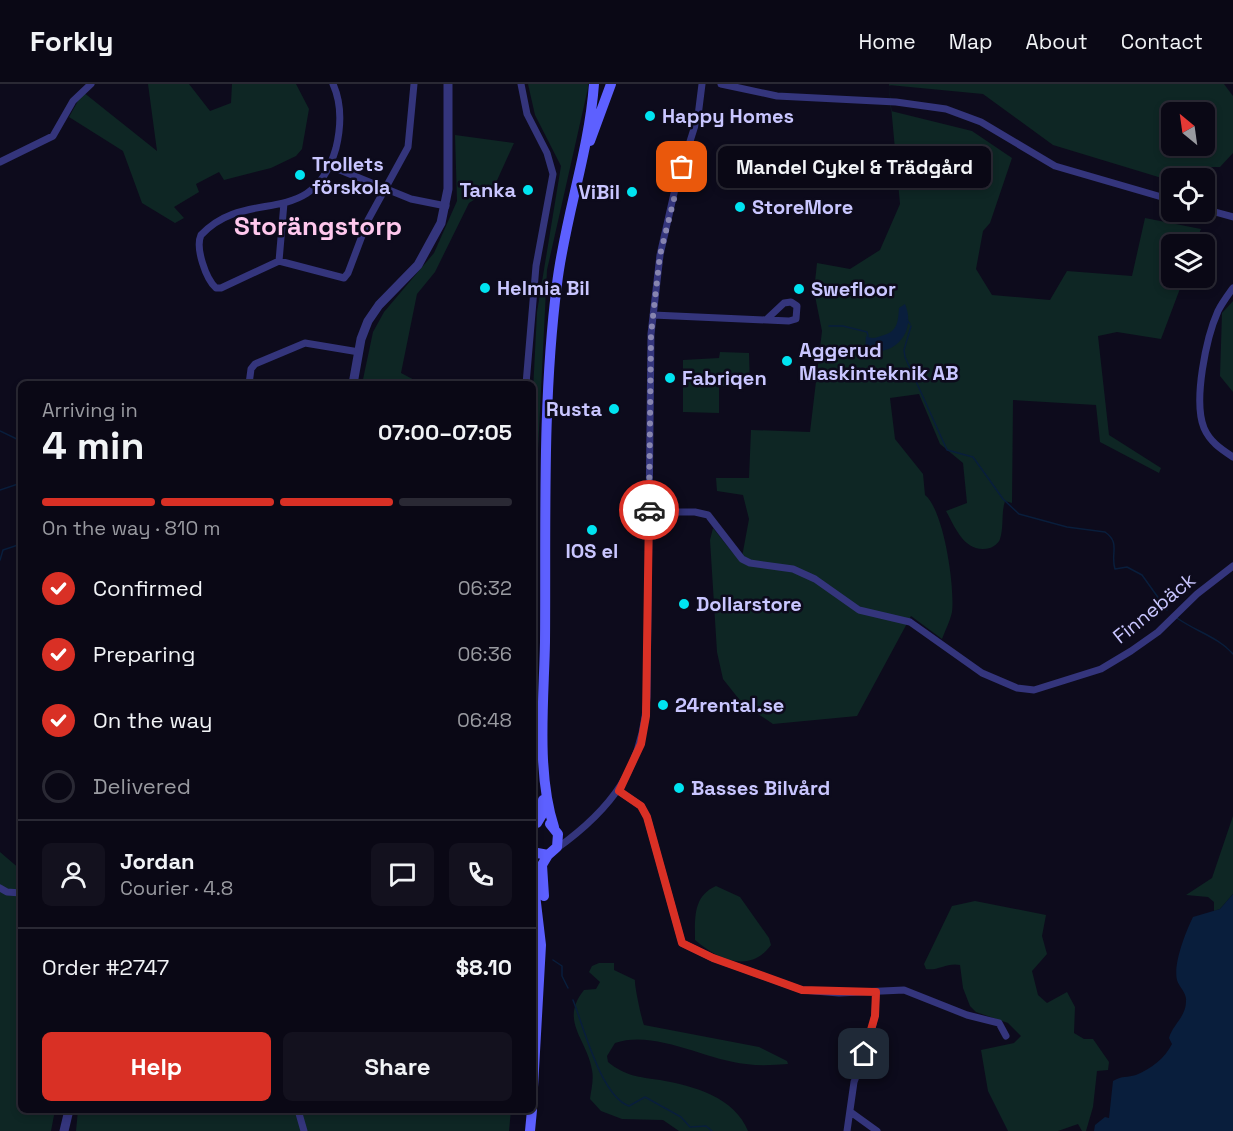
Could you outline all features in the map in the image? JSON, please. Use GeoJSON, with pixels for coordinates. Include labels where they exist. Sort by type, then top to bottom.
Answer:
{"type":"FeatureCollection","features":[{"type":"Feature","properties":{"kind":"main road"},"geometry":{"type":"LineString","coordinates":[[536,822],[544,807],[541,761],[544,716],[550,352],[557,282],[580,173],[594,84]]}},
{"type":"Feature","properties":{"kind":"main road"},"geometry":{"type":"LineString","coordinates":[[580,173],[611,84]]}},
{"type":"Feature","properties":{"kind":"main road"},"geometry":{"type":"LineString","coordinates":[[540,922],[544,910],[542,865],[559,840],[547,792],[544,716]]}},
{"type":"Feature","properties":{"kind":"main road"},"geometry":{"type":"LineString","coordinates":[[536,824],[547,823],[556,829]]}},
{"type":"Feature","properties":{"kind":"main road"},"geometry":{"type":"LineString","coordinates":[[536,852],[552,852]]}},
{"type":"Feature","properties":{"kind":"main road"},"geometry":{"type":"LineString","coordinates":[[536,896],[540,922],[536,1044]]}},
{"type":"Feature","properties":{"kind":"main road"},"geometry":{"type":"LineString","coordinates":[[530,1131],[532,1113]]}},
{"type":"Feature","properties":{"kind":"street"},"geometry":{"type":"LineString","coordinates":[[0,162],[53,136],[73,101],[91,84]]}},
{"type":"Feature","properties":{"kind":"street"},"geometry":{"type":"LineString","coordinates":[[333,84],[340,112],[337,144],[330,166],[311,192],[284,203],[246,210],[224,218],[207,229],[199,240],[205,267],[216,288],[221,288],[279,261],[344,278],[352,265],[368,220],[408,147],[414,84]]}},
{"type":"Feature","properties":{"kind":"street"},"geometry":{"type":"LineString","coordinates":[[354,381],[368,321],[379,305],[423,256],[441,222],[448,189],[448,84]]}},
{"type":"Feature","properties":{"kind":"street"},"geometry":{"type":"LineString","coordinates":[[521,84],[527,114],[547,153],[553,174],[536,266],[526,381]]}},
{"type":"Feature","properties":{"kind":"street"},"geometry":{"type":"LineString","coordinates":[[552,852],[584,826],[619,791],[641,744],[646,716],[653,315],[660,255],[670,206],[698,116],[702,84]]}},
{"type":"Feature","properties":{"kind":"street"},"geometry":{"type":"LineString","coordinates":[[721,84],[777,96],[896,102],[946,108],[981,122],[1030,154],[1057,167],[1161,197]]}},
{"type":"Feature","properties":{"kind":"street"},"geometry":{"type":"LineString","coordinates":[[330,166],[411,199],[446,206]]}},
{"type":"Feature","properties":{"kind":"street"},"geometry":{"type":"LineString","coordinates":[[279,261],[284,203]]}},
{"type":"Feature","properties":{"kind":"street"},"geometry":{"type":"LineString","coordinates":[[1215,212],[1233,216]]}},
{"type":"Feature","properties":{"kind":"street"},"geometry":{"type":"LineString","coordinates":[[1233,288],[1219,309],[1208,340],[1200,406],[1202,421],[1212,441],[1233,457]]}},
{"type":"Feature","properties":{"kind":"street"},"geometry":{"type":"LineString","coordinates":[[653,315],[768,318]]}},
{"type":"Feature","properties":{"kind":"street"},"geometry":{"type":"LineString","coordinates":[[249,381],[251,369],[255,364],[305,343],[359,352]]}},
{"type":"Feature","properties":{"kind":"street","name":"Finnebäck"},"geometry":{"type":"LineString","coordinates":[[649,512],[694,512],[708,515],[742,559],[750,563],[793,569],[828,586],[860,610],[910,622],[982,673],[1024,690],[1047,688],[1101,669],[1158,632],[1197,594],[1233,566]]}},
{"type":"Feature","properties":{"kind":"street"},"geometry":{"type":"LineString","coordinates":[[619,791],[641,806],[647,817],[682,943],[713,958],[802,990],[876,992],[904,990],[967,1015],[999,1023],[1006,1036]]}},
{"type":"Feature","properties":{"kind":"street"},"geometry":{"type":"LineString","coordinates":[[556,829],[570,833],[584,826]]}},
{"type":"Feature","properties":{"kind":"street"},"geometry":{"type":"LineString","coordinates":[[0,888],[18,893]]}},
{"type":"Feature","properties":{"kind":"street"},"geometry":{"type":"LineString","coordinates":[[847,1131],[852,1113],[854,1082],[869,1042],[875,1016],[876,992]]}},
{"type":"Feature","properties":{"kind":"street"},"geometry":{"type":"LineString","coordinates":[[64,1131],[68,1113]]}},
{"type":"Feature","properties":{"kind":"street"},"geometry":{"type":"LineString","coordinates":[[299,1113],[304,1131]]}},
{"type":"Feature","properties":{"kind":"street"},"geometry":{"type":"LineString","coordinates":[[852,1113],[877,1131]]}},
{"type":"Feature","properties":{"kind":"green space"},"geometry":{"type":"Polygon","coordinates":[[[148,84],[189,84],[210,111],[231,103],[232,84],[296,84],[309,109],[302,149],[296,156],[271,168],[224,180],[219,172],[196,184],[199,192],[174,207],[184,218],[175,223],[142,203],[123,151],[69,117],[83,92],[157,151],[148,84]]]}},
{"type":"Feature","properties":{"kind":"green space"},"geometry":{"type":"Polygon","coordinates":[[[528,84],[588,84],[547,270],[536,490],[536,381],[534,381],[537,312],[561,166],[535,115],[528,84]]]}},
{"type":"Feature","properties":{"kind":"green space"},"geometry":{"type":"Polygon","coordinates":[[[889,84],[1224,84],[1233,96],[1233,153],[1220,167],[1161,168],[1161,178],[1053,145],[983,94],[889,84]]]}},
{"type":"Feature","properties":{"kind":"green space"},"geometry":{"type":"Polygon","coordinates":[[[891,111],[972,131],[1012,158],[990,223],[983,231],[976,269],[992,295],[1050,300],[1067,271],[1132,276],[1145,218],[1201,229],[1199,234],[1161,234],[1161,288],[1180,288],[1161,339],[1117,332],[1098,336],[1109,435],[1161,468],[1159,473],[1100,442],[1096,405],[1013,400],[1012,503],[1005,501],[998,542],[990,548],[981,549],[968,544],[962,538],[946,511],[967,503],[963,463],[940,444],[919,394],[890,398],[895,439],[923,474],[925,495],[932,503],[943,532],[952,586],[950,619],[942,639],[911,616],[857,716],[773,724],[742,703],[723,679],[717,652],[710,540],[713,528],[733,553],[742,557],[749,519],[743,495],[717,491],[716,478],[749,478],[751,430],[810,432],[822,331],[814,291],[817,263],[850,269],[880,250],[900,204],[891,111]]]}},
{"type":"Feature","properties":{"kind":"green space"},"geometry":{"type":"Polygon","coordinates":[[[455,135],[514,143],[494,187],[469,203],[435,272],[417,294],[401,373],[416,381],[363,381],[373,332],[384,312],[434,253],[457,201],[455,135]]]}},
{"type":"Feature","properties":{"kind":"green space"},"geometry":{"type":"Polygon","coordinates":[[[1233,301],[1233,392],[1220,376],[1222,313],[1233,301]]]}},
{"type":"Feature","properties":{"kind":"green space"},"geometry":{"type":"Polygon","coordinates":[[[720,352],[749,353],[750,387],[719,386],[719,413],[683,412],[683,360],[719,358],[720,352]]]}},
{"type":"Feature","properties":{"kind":"green space"},"geometry":{"type":"Polygon","coordinates":[[[1233,816],[1233,894],[1220,909],[1214,911],[1214,902],[1208,897],[1186,895],[1212,878],[1233,816]]]}},
{"type":"Feature","properties":{"kind":"green space"},"geometry":{"type":"Polygon","coordinates":[[[0,852],[18,867],[18,1113],[54,1113],[51,1131],[0,1131],[0,852]]]}},
{"type":"Feature","properties":{"kind":"green space"},"geometry":{"type":"Polygon","coordinates":[[[716,886],[740,897],[769,938],[771,945],[763,954],[754,959],[734,961],[714,953],[695,940],[699,902],[708,890],[716,886]]]}},
{"type":"Feature","properties":{"kind":"green space"},"geometry":{"type":"Polygon","coordinates":[[[975,901],[1046,915],[1042,936],[1047,954],[1032,971],[1038,995],[1047,1003],[1067,992],[1075,1007],[1074,1033],[1084,1039],[1093,1039],[1109,1062],[1108,1070],[1097,1071],[1093,1107],[1086,1131],[1082,1131],[1078,1124],[1058,1131],[1008,1131],[988,1091],[981,1050],[1014,1043],[1021,1036],[1008,1023],[976,1012],[970,1006],[963,988],[960,965],[926,969],[924,964],[952,906],[975,901]]]}},
{"type":"Feature","properties":{"kind":"green space"},"geometry":{"type":"Polygon","coordinates":[[[599,963],[614,963],[614,970],[635,980],[644,1025],[759,1047],[787,1061],[788,1064],[746,1064],[663,1042],[646,1040],[615,1043],[607,1056],[608,1062],[626,1073],[686,1086],[712,1095],[742,1119],[748,1131],[679,1131],[663,1120],[622,1119],[601,1111],[590,1099],[592,1070],[574,1021],[574,1011],[584,990],[596,989],[600,982],[589,972],[592,966],[599,963]]]}},
{"type":"Feature","properties":{"kind":"green space"},"geometry":{"type":"Polygon","coordinates":[[[78,1113],[511,1113],[509,1131],[76,1131],[78,1113]]]}},
{"type":"Feature","properties":{"kind":"water"},"geometry":{"type":"Polygon","coordinates":[[[905,304],[908,324],[900,340],[885,350],[865,350],[866,336],[875,338],[892,331],[898,321],[899,308],[905,304]]]}},
{"type":"Feature","properties":{"kind":"water"},"geometry":{"type":"Polygon","coordinates":[[[1233,894],[1233,1131],[1094,1131],[1095,1125],[1105,1117],[1109,1118],[1113,1081],[1147,1070],[1172,1044],[1169,1038],[1185,1007],[1186,998],[1178,983],[1176,973],[1178,957],[1187,930],[1193,917],[1220,909],[1233,894]]]}},
{"type":"Feature","properties":{"kind":"waterway"},"geometry":{"type":"LineString","coordinates":[[907,320],[910,324]]}},
{"type":"Feature","properties":{"kind":"waterway"},"geometry":{"type":"LineString","coordinates":[[829,326],[843,326],[867,332],[868,336]]}},
{"type":"Feature","properties":{"kind":"waterway"},"geometry":{"type":"LineString","coordinates":[[911,326],[904,350],[905,357],[947,450],[973,457],[1003,499],[1019,514],[1067,527],[1105,532],[1113,540],[1115,569],[1127,567],[1142,575],[1167,610]]}},
{"type":"Feature","properties":{"kind":"waterway"},"geometry":{"type":"LineString","coordinates":[[0,431],[18,440]]}},
{"type":"Feature","properties":{"kind":"waterway"},"geometry":{"type":"LineString","coordinates":[[0,490],[18,484]]}},
{"type":"Feature","properties":{"kind":"waterway"},"geometry":{"type":"LineString","coordinates":[[0,560],[3,550],[18,545]]}},
{"type":"Feature","properties":{"kind":"waterway"},"geometry":{"type":"LineString","coordinates":[[1177,618],[1220,643],[1233,654]]}},
{"type":"Feature","properties":{"kind":"waterway"},"geometry":{"type":"LineString","coordinates":[[553,960],[562,966],[562,976],[568,988]]}},
{"type":"Feature","properties":{"kind":"waterway"},"geometry":{"type":"LineString","coordinates":[[573,1000],[595,1060],[610,1089],[619,1100],[629,1106],[645,1097],[681,1117],[690,1127],[706,1126],[712,1131]]}},
{"type":"Feature","properties":{"kind":"way so far"},"geometry":{"type":"LineString","coordinates":[[649,510],[651,334],[660,255],[670,206],[682,167]]}},
{"type":"Feature","properties":{"kind":"place","name":"Happy Homes"},"geometry":{"type":"Point","coordinates":[650,116]}},
{"type":"Feature","properties":{"kind":"place","name":"Mandel Cykel & Trädgård"},"geometry":{"type":"Point","coordinates":[682,167]}},
{"type":"Feature","properties":{"kind":"place","name":"Trollets förskola"},"geometry":{"type":"Point","coordinates":[300,175]}},
{"type":"Feature","properties":{"kind":"place","name":"Tanka"},"geometry":{"type":"Point","coordinates":[528,190]}},
{"type":"Feature","properties":{"kind":"place","name":"ViBil"},"geometry":{"type":"Point","coordinates":[632,192]}},
{"type":"Feature","properties":{"kind":"place","name":"StoreMore"},"geometry":{"type":"Point","coordinates":[740,207]}},
{"type":"Feature","properties":{"kind":"place","name":"Helmia Bil"},"geometry":{"type":"Point","coordinates":[485,288]}},
{"type":"Feature","properties":{"kind":"place","name":"Swefloor"},"geometry":{"type":"Point","coordinates":[799,289]}},
{"type":"Feature","properties":{"kind":"place","name":"Aggerud Maskinteknik AB"},"geometry":{"type":"Point","coordinates":[787,361]}},
{"type":"Feature","properties":{"kind":"place","name":"Fabriqen"},"geometry":{"type":"Point","coordinates":[670,378]}},
{"type":"Feature","properties":{"kind":"place","name":"Rusta"},"geometry":{"type":"Point","coordinates":[614,409]}},
{"type":"Feature","properties":{"kind":"place","name":"IOS el"},"geometry":{"type":"Point","coordinates":[592,530]}},
{"type":"Feature","properties":{"kind":"place","name":"Dollarstore"},"geometry":{"type":"Point","coordinates":[684,604]}},
{"type":"Feature","properties":{"kind":"place","name":"24rental.se"},"geometry":{"type":"Point","coordinates":[663,705]}},
{"type":"Feature","properties":{"kind":"place","name":"Basses Bilvård"},"geometry":{"type":"Point","coordinates":[679,788]}},
{"type":"Feature","properties":{"kind":"district","name":"Storängstorp"},"geometry":{"type":"Point","coordinates":[318,226]}},
{"type":"Feature","properties":{"kind":"route"},"geometry":{"type":"LineString","coordinates":[[649,510],[646,716],[641,744],[619,791],[641,806],[647,817],[673,914],[680,928],[682,943],[713,958],[802,990],[839,993],[876,992],[875,1016],[864,1054]]}}]}
